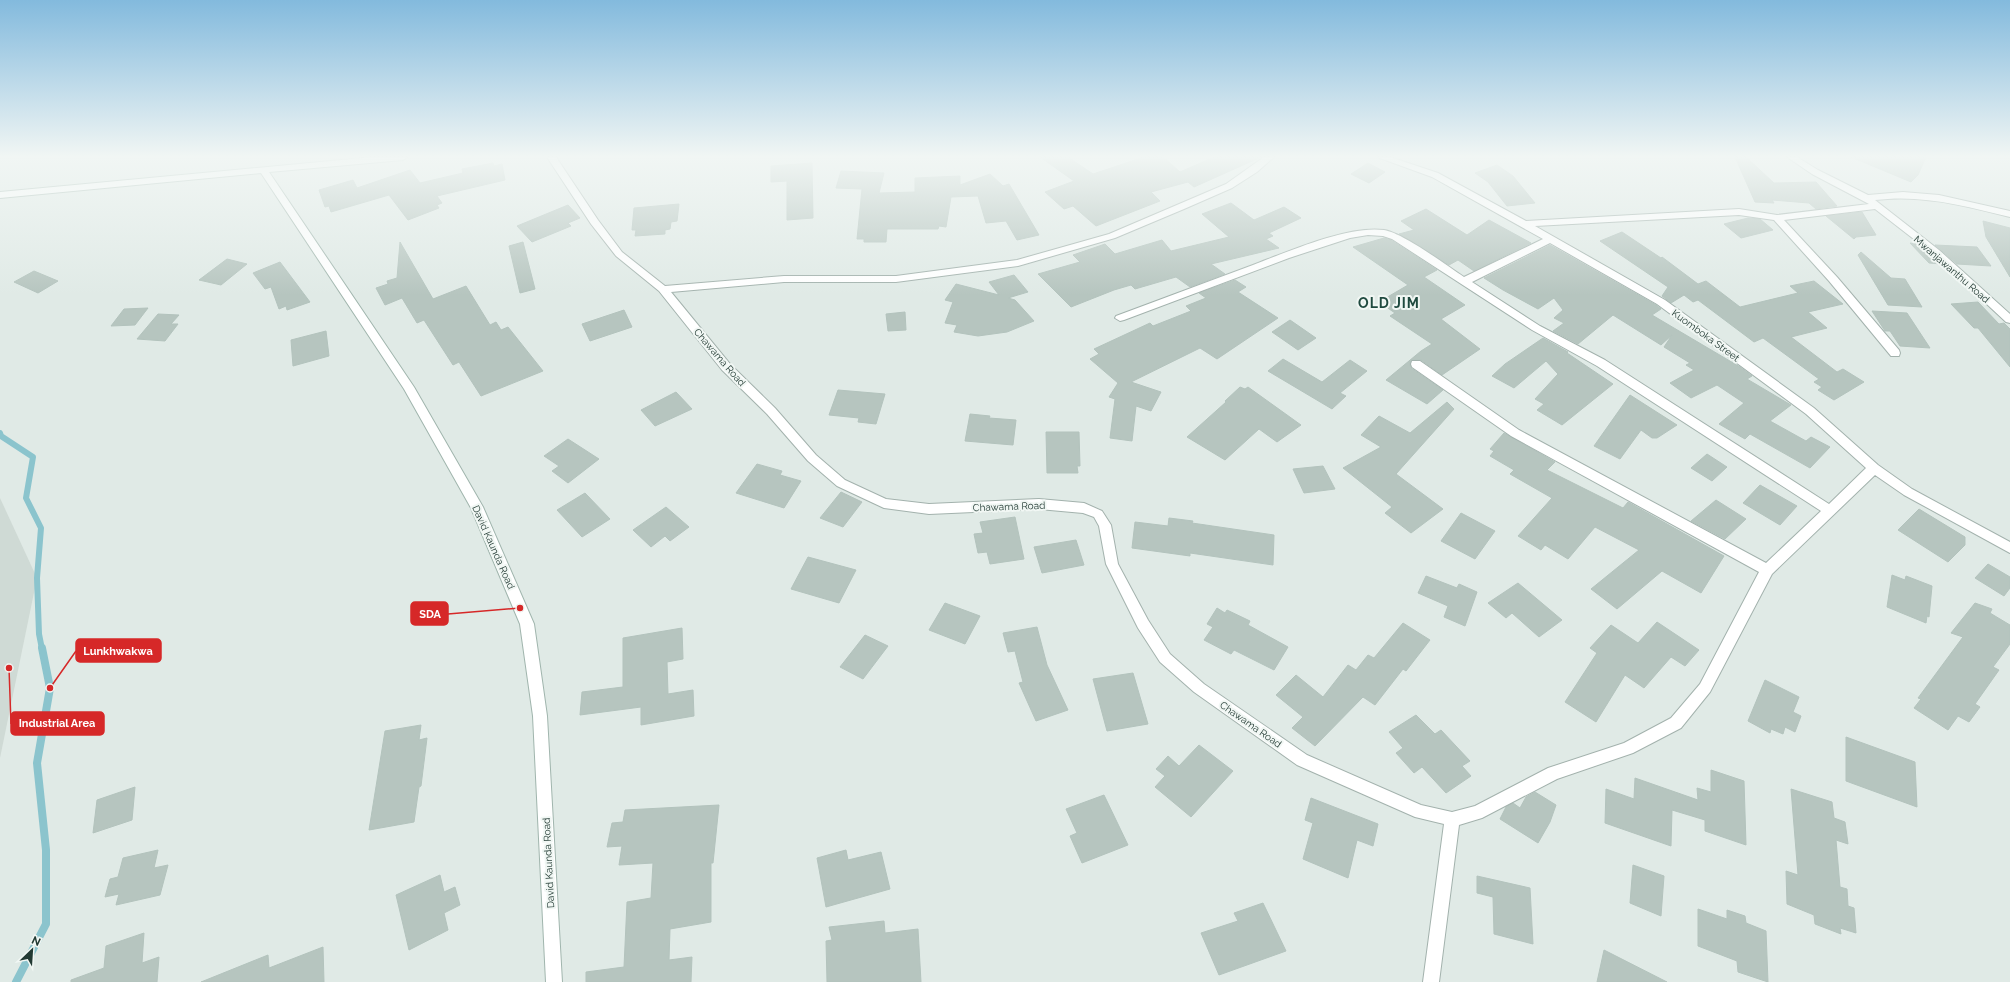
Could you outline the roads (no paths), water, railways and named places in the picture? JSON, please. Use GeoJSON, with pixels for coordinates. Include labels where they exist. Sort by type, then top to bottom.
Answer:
{"type":"FeatureCollection","features":[{"type":"Feature","properties":{"kind":"street","name":"David Kaunda Road"},"geometry":{"type":"LineString","coordinates":[[285,203],[408,387],[477,507],[527,624],[540,716],[554,982]]}},
{"type":"Feature","properties":{"kind":"street","name":"Chawama Road"},"geometry":{"type":"LineString","coordinates":[[582,203],[594,222],[619,254],[663,289],[726,367],[771,412],[812,458],[841,483],[884,503],[929,509],[1039,504],[1084,508],[1098,514],[1105,525],[1112,564],[1142,624],[1165,658],[1199,688],[1302,760],[1420,812],[1452,819],[1477,813],[1553,773],[1628,748],[1676,723],[1705,688],[1766,570],[1874,468]]}},
{"type":"Feature","properties":{"kind":"street"},"geometry":{"type":"LineString","coordinates":[[663,289],[784,279],[896,278],[1018,263],[1112,236],[1190,203]]}},
{"type":"Feature","properties":{"kind":"street","name":"Kuomboka Street"},"geometry":{"type":"LineString","coordinates":[[1486,203],[1661,302],[1810,411],[1874,468],[1908,492],[2010,548]]}},
{"type":"Feature","properties":{"kind":"street","name":"Mwanjawanthu Road"},"geometry":{"type":"LineString","coordinates":[[1873,203],[1936,252],[2010,320]]}},
{"type":"Feature","properties":{"kind":"street"},"geometry":{"type":"LineString","coordinates":[[1966,203],[1984,206],[2010,214]]}},
{"type":"Feature","properties":{"kind":"street"},"geometry":{"type":"LineString","coordinates":[[1524,224],[1740,212],[1776,218],[1877,206]]}},
{"type":"Feature","properties":{"kind":"street"},"geometry":{"type":"LineString","coordinates":[[1776,218],[1832,279],[1895,353]]}},
{"type":"Feature","properties":{"kind":"street"},"geometry":{"type":"LineString","coordinates":[[1120,318],[1286,256],[1348,235],[1368,232],[1384,233],[1395,237],[1536,328],[1601,363],[1830,511]]}},
{"type":"Feature","properties":{"kind":"street"},"geometry":{"type":"LineString","coordinates":[[1465,281],[1551,239]]}},
{"type":"Feature","properties":{"kind":"street"},"geometry":{"type":"LineString","coordinates":[[1416,364],[1515,433],[1766,570]]}},
{"type":"Feature","properties":{"kind":"street"},"geometry":{"type":"LineString","coordinates":[[1432,982],[1452,819]]}},
{"type":"Feature","properties":{"kind":"waterway"},"geometry":{"type":"LineString","coordinates":[[0,433],[1,436],[33,457],[26,498],[41,528],[37,578],[39,634],[42,649]]}},
{"type":"Feature","properties":{"kind":"waterway"},"geometry":{"type":"LineString","coordinates":[[16,982],[46,924],[46,850],[37,763],[50,688],[42,648]]}},
{"type":"Feature","properties":{"kind":"place","name":"SDA"},"geometry":{"type":"Point","coordinates":[520,608]}},
{"type":"Feature","properties":{"kind":"place","name":"Industrial Area"},"geometry":{"type":"Point","coordinates":[9,668]}},
{"type":"Feature","properties":{"kind":"place","name":"Lunkhwakwa"},"geometry":{"type":"Point","coordinates":[50,688]}},
{"type":"Feature","properties":{"kind":"district","name":"OLD JIM"},"geometry":{"type":"Point","coordinates":[1389,303]}}]}
